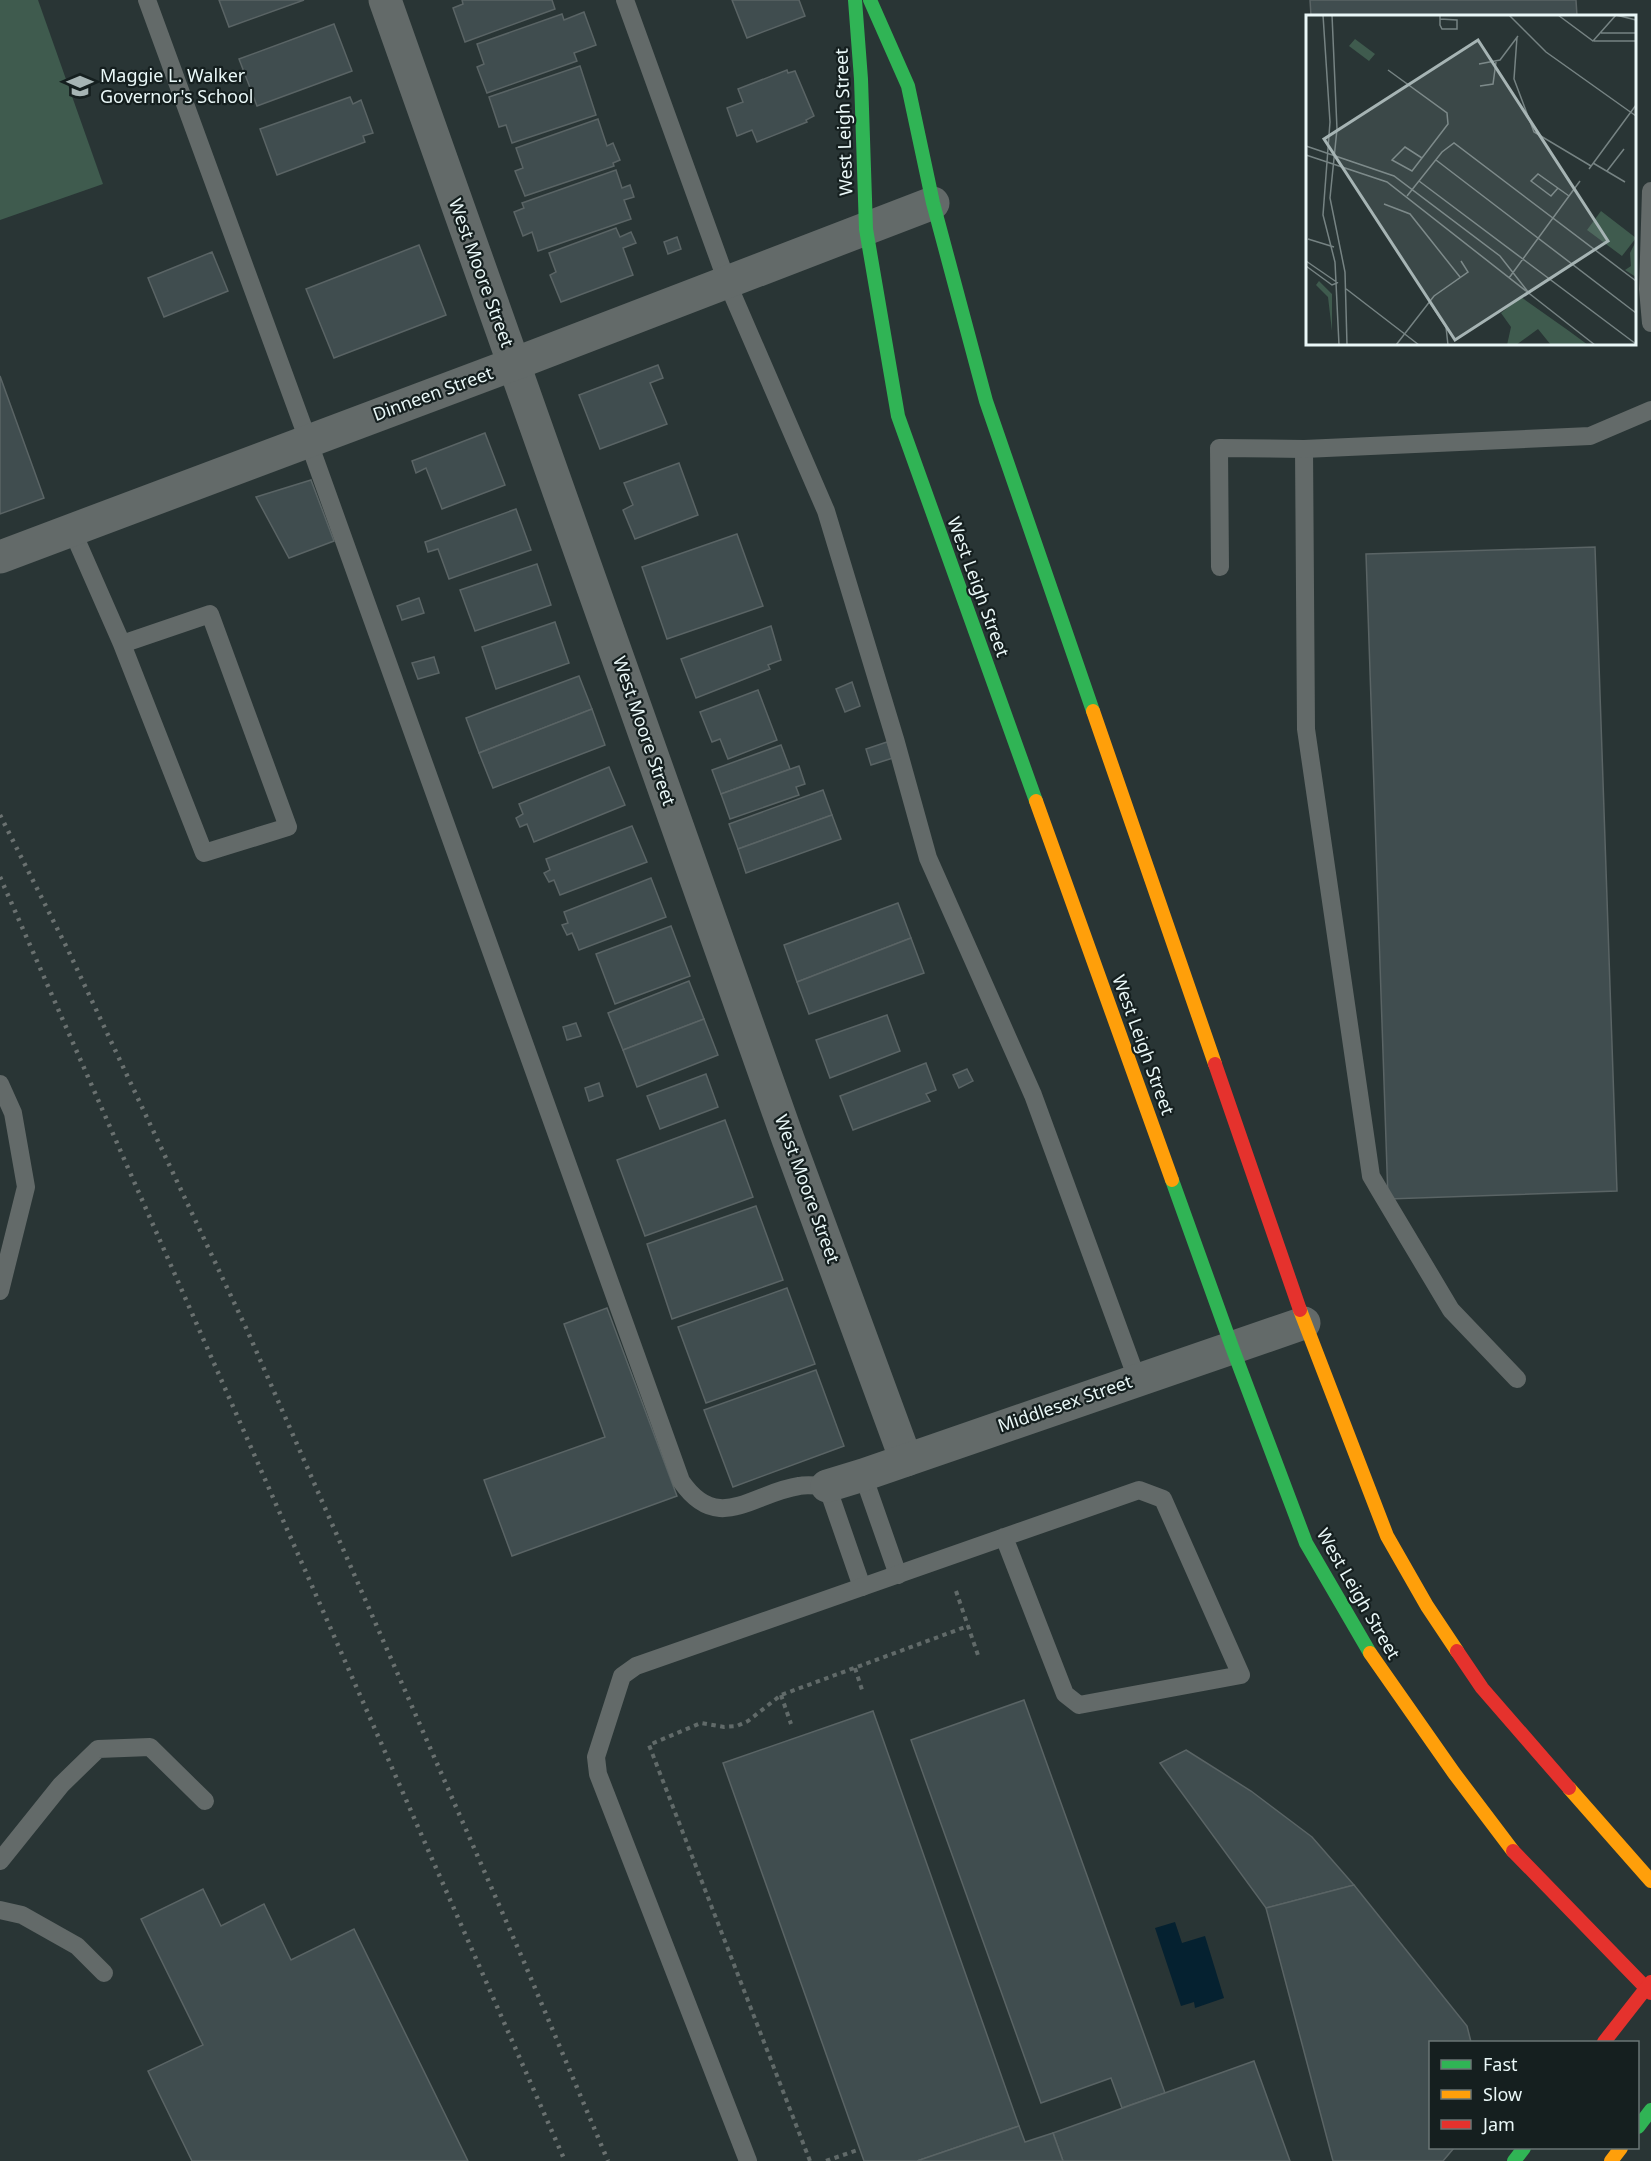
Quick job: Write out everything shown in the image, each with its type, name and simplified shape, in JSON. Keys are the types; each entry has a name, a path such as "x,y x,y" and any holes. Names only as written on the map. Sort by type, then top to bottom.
{"street":[{"name":"West Moore Street","path":"385,0 784,1128 906,1460"},
{"name":"West Leigh Street","path":"855,0 861,79 866,228 898,416 1232,1347 1306,1543 1376,1664 1511,1848 1649,1988"},
{"path":"870,0 908,86 933,203 987,401 1304,1323 1387,1536 1427,1606 1482,1688 1651,1881"},
{"name":"Dinneen Street","path":"0,557 514,364 933,203"},
{"name":"Middlesex Street","path":"827,1486 863,1476 1137,1379 1304,1323"},
{"path":"1606,2041 1649,1988"},
{"path":"1639,2126 1651,2110"},
{"path":"1514,2161 1523,2149"},
{"path":"1611,2161 1620,2149"}],"lane":[{"path":"147,0 308,440 681,1481 691,1494 717,1509 733,1507 799,1486 827,1486 861,1587"},
{"path":"626,0 727,282 826,511 895,739 928,858 1033,1095 1137,1379"},
{"path":"1651,191 1648,289 1651,323"},
{"path":"1220,567 1219,448 1304,449 1590,436 1651,410"},
{"path":"1304,449 1306,729 1371,1176 1451,1310 1517,1379"},
{"path":"72,530 122,644 204,853 288,827 210,614 122,644"},
{"path":"0,1084 13,1113 26,1186 0,1291"},
{"path":"863,1476 898,1575"},
{"path":"748,2161 598,1774 596,1757 622,1676 636,1666 1139,1490 1163,1499 1241,1675 1079,1705 1065,1694 1005,1537"},
{"path":"0,1861 61,1785 98,1749 150,1747 205,1802"},
{"path":"0,1910 22,1915 77,1946 104,1973"}],"path":[{"path":"956,1591 979,1658"},
{"path":"810,2161 650,1745 701,1723 724,1727 737,1726 755,1716 781,1695 968,1626"},
{"path":"855,1668 863,1693"},
{"path":"781,1695 791,1724"},
{"path":"826,2161 860,2149"}],"green space":[{"path":"0,0 38,0 103,184 0,220"}],"water":[{"path":"1175,1922 1182,1943 1205,1936 1224,1998 1195,2008 1194,2002 1181,2006 1155,1928"}],"building":[{"path":"219,0 304,0 229,27"},
{"path":"462,0 552,0 555,9 465,42 453,8 463,4"},
{"path":"732,0 799,0 805,16 747,38"},
{"path":"1310,0 1576,0 1577,15 1311,15"},
{"path":"584,12 596,45 574,53 577,61 487,93 477,67 484,64 477,44 562,14 564,20"},
{"path":"334,24 352,71 257,106 239,59"},
{"path":"580,66 596,115 512,143 506,125 499,127 489,97"},
{"path":"787,70 788,73 795,71 814,116 806,120 807,122 757,142 752,130 737,136 727,108 743,102 738,89"},
{"path":"350,97 353,104 361,100 373,133 363,136 365,142 277,175 260,129"},
{"path":"598,119 607,146 613,143 620,160 613,163 614,166 525,196 515,171 523,168 516,148"},
{"path":"616,170 622,188 630,185 634,197 624,200 631,219 538,251 532,232 523,236 514,212 524,208 522,203"},
{"path":"616,228 620,237 631,232 636,243 623,248 633,275 561,302 550,275 556,272 549,253"},
{"path":"677,237 681,249 668,254 664,242"},
{"path":"419,245 446,315 334,358 306,289"},
{"path":"212,252 228,291 164,317 148,278"},
{"path":"658,365 663,378 650,383 667,424 600,449 579,395"},
{"path":"0,376 44,498 0,514"},
{"path":"485,433 505,485 442,509 426,468 416,473 412,461"},
{"path":"679,463 698,515 635,539 623,510 633,505 624,483"},
{"path":"311,480 334,541 289,558 256,497"},
{"path":"516,509 531,550 449,579 438,549 428,552 425,542"},
{"path":"737,534 763,606 667,639 642,567"},
{"path":"1595,547 1617,1191 1388,1199 1366,554"},
{"path":"537,564 551,605 475,631 460,590"},
{"path":"419,598 424,613 402,620 397,606"},
{"path":"555,622 569,663 496,689 482,647"},
{"path":"771,626 781,660 768,665 770,669 696,698 681,659"},
{"path":"434,657 439,673 418,679 412,663"},
{"path":"579,676 592,709 479,753 466,718"},
{"path":"852,682 860,706 845,712 836,689"},
{"path":"758,690 777,740 728,759 720,739 712,742 700,712"},
{"path":"592,709 605,745 493,788 479,753"},
{"path":"887,742 893,758 871,765 866,749"},
{"path":"781,745 790,769 721,794 712,770"},
{"path":"799,766 805,784 796,787 799,795 730,819 721,794"},
{"path":"609,767 625,805 534,842 527,824 520,827 516,818 523,814 519,804"},
{"path":"823,790 832,815 738,849 729,824"},
{"path":"832,815 841,839 746,873 738,849"},
{"path":"632,826 647,862 560,895 554,880 549,882 544,873 550,870 546,859"},
{"path":"651,878 666,917 579,950 572,933 567,935 562,925 568,923 564,912"},
{"path":"898,903 911,938 797,982 784,945"},
{"path":"671,926 690,976 615,1004 596,954"},
{"path":"911,938 924,973 809,1014 797,982"},
{"path":"689,981 704,1019 623,1050 608,1013"},
{"path":"887,1015 900,1051 830,1078 816,1040"},
{"path":"704,1019 718,1055 637,1087 623,1050"},
{"path":"576,1023 581,1036 567,1040 563,1027"},
{"path":"926,1063 936,1090 926,1094 930,1101 853,1130 840,1096"},
{"path":"967,1069 973,1081 959,1088 953,1075"},
{"path":"706,1074 718,1107 660,1129 647,1096"},
{"path":"599,1083 603,1096 589,1101 585,1088"},
{"path":"725,1120 753,1197 645,1236 617,1160"},
{"path":"756,1206 783,1280 672,1319 647,1244"},
{"path":"787,1288 815,1364 706,1403 678,1327"},
{"path":"607,1308 677,1496 512,1556 484,1480 605,1437 564,1324"},
{"path":"816,1370 844,1446 733,1487 704,1410"},
{"path":"1024,1700 1165,2093 1122,2108 1111,2078 1041,2103 911,1740"},
{"path":"873,1711 1019,2126 917,2161 864,2161 723,1763"},
{"path":"1186,1750 1251,1791 1312,1837 1354,1885 1266,1908 1160,1763"},
{"path":"1354,1885 1467,2026 1471,2041 1429,2041 1429,2149 1453,2149 1443,2161 1333,2161 1266,1908"},
{"path":"203,1889 221,1926 264,1904 291,1960 354,1929 468,2161 192,2161 148,2071 203,2045 141,1919"},
{"path":"1254,2061 1290,2161 1063,2161 1053,2133"},
{"path":"1019,2126 1025,2142 1053,2133 1063,2161 917,2161"}],"railway":[{"path":"0,815 68,950 247,1330 524,1962 608,2161"},
{"path":"0,877 565,2161"}],"traffic: fast":[{"path":"855,0 861,79 866,229 898,416 1036,801"},
{"path":"870,0 908,86 933,203 986,401 1093,711"},
{"path":"1172,1180 1306,1543 1370,1653"},
{"path":"1639,2126 1651,2110"},
{"path":"1514,2161 1523,2149"}],"traffic: slow":[{"path":"1093,711 1215,1064"},
{"path":"1036,801 1172,1180"},
{"path":"1300,1310 1387,1536 1427,1606 1457,1651"},
{"path":"1370,1653 1454,1773 1513,1851"},
{"path":"1569,1788 1651,1881"},
{"path":"1611,2161 1620,2149"}],"traffic: jam":[{"path":"1215,1064 1300,1310"},
{"path":"1457,1651 1482,1688 1569,1788"},
{"path":"1513,1851 1651,1993"},
{"path":"1605,2041 1651,1982"}],"place":[{"name":"Maggie L. Walker Governor's School","path":"80,86"}]}
